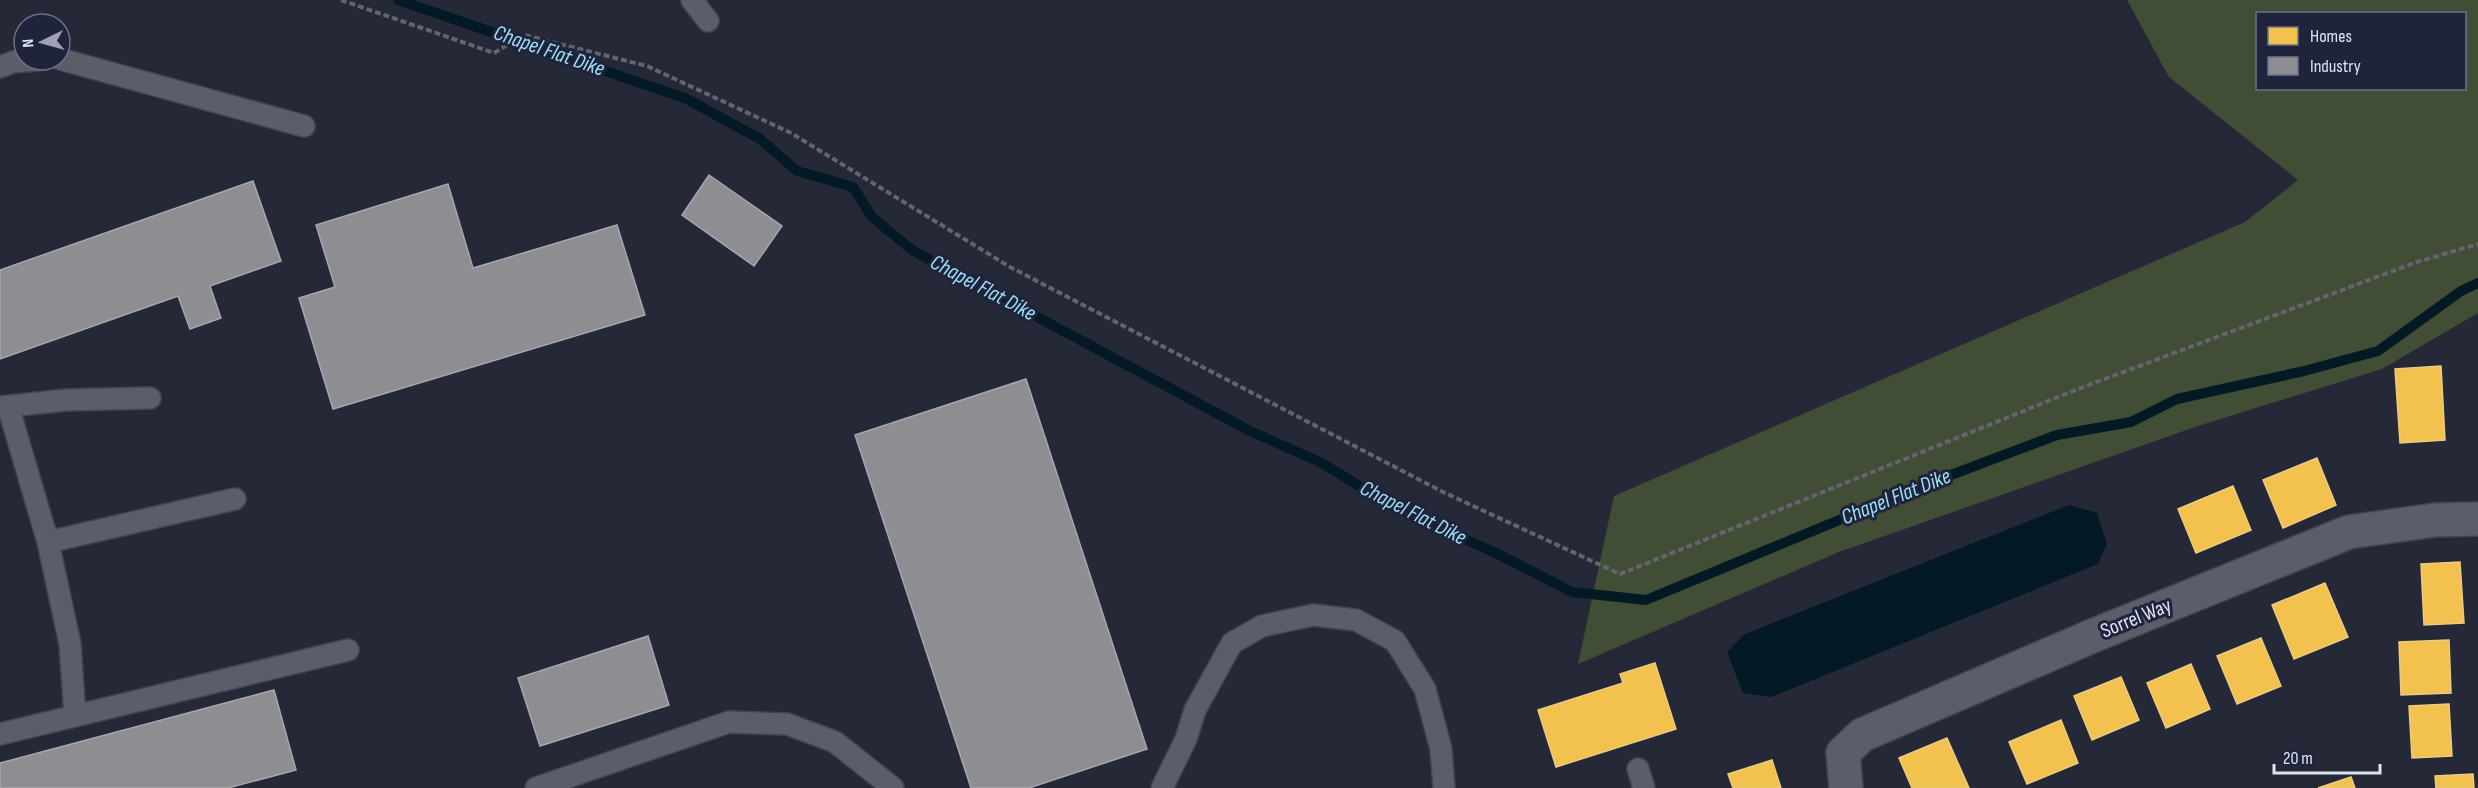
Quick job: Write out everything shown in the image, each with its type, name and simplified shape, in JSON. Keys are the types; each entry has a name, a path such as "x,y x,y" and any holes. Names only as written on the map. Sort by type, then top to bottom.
{"street":[{"name":"Sorrel Way","path":"1846,788 1843,753 1862,735 2087,639 2349,532 2435,520 2478,519"}],"lane":[{"path":"692,0 708,21"},
{"path":"72,62 304,126"},
{"path":"75,716 70,644 48,543 4,407 66,400 150,398"},
{"path":"48,543 235,499"},
{"path":"1162,788 1186,739 1195,710 1232,643 1262,627 1313,615 1356,620 1395,641 1425,689 1441,749 1444,788"},
{"path":"0,734 348,650"},
{"path":"536,788 729,722 787,724 835,742 893,788"}],"path":[{"path":"341,0 494,53 524,35 647,66 791,133 1010,267 1443,492 1620,574 2078,389 2418,262 2478,244"}],"green space":[{"path":"2127,0 2478,0 2478,313 2382,369 2198,426 1839,552 1578,664 1614,496 2245,222 2298,180 2169,77"}],"water":[{"path":"2069,505 2097,513 2107,544 2098,564 1771,697 1743,693 1727,652 1745,634"}],"building: Homes":[{"path":"2441,366 2445,440 2400,443 2395,369"},
{"path":"2317,458 2336,505 2283,528 2263,480"},
{"path":"2233,486 2251,530 2196,553 2178,509"},
{"path":"2460,562 2464,623 2424,625 2421,564"},
{"path":"2325,583 2348,637 2294,659 2272,605"},
{"path":"2261,638 2281,686 2237,704 2217,656"},
{"path":"2449,640 2451,693 2401,695 2399,642"},
{"path":"1655,663 1676,729 1556,767 1538,710 1623,683 1620,674"},
{"path":"2191,664 2210,709 2166,728 2147,683"},
{"path":"2121,677 2139,720 2092,740 2074,696"},
{"path":"2449,704 2452,756 2412,758 2409,706"},
{"path":"2061,720 2078,763 2027,784 2009,742"},
{"path":"1947,738 1969,788 1912,788 1899,758"},
{"path":"1772,760 1781,788 1733,788 1728,774"},
{"path":"2473,774 2474,788 2436,788 2435,776"},
{"path":"2351,777 2355,788 2318,788"}],"building: Industry":[{"path":"709,175 782,226 754,266 682,215"},
{"path":"253,181 281,261 210,286 221,318 190,329 178,296 0,359 0,270"},
{"path":"448,184 473,268 617,225 645,315 333,409 299,298 335,287 316,225"},
{"path":"1026,379 1147,749 1029,788 971,788 855,435"},
{"path":"648,636 669,705 540,746 518,678"},
{"path":"274,690 296,770 228,788 0,788 0,763"}],"waterway":[{"name":"Chapel Flat Dike","path":"398,0 687,99 760,139 797,171 853,187 872,217 912,250 1250,431 1320,462 1394,507 1500,555 1572,592 1646,600 1919,487 2057,435 2131,422 2177,399 2304,371 2378,351 2461,291 2478,283"}]}
